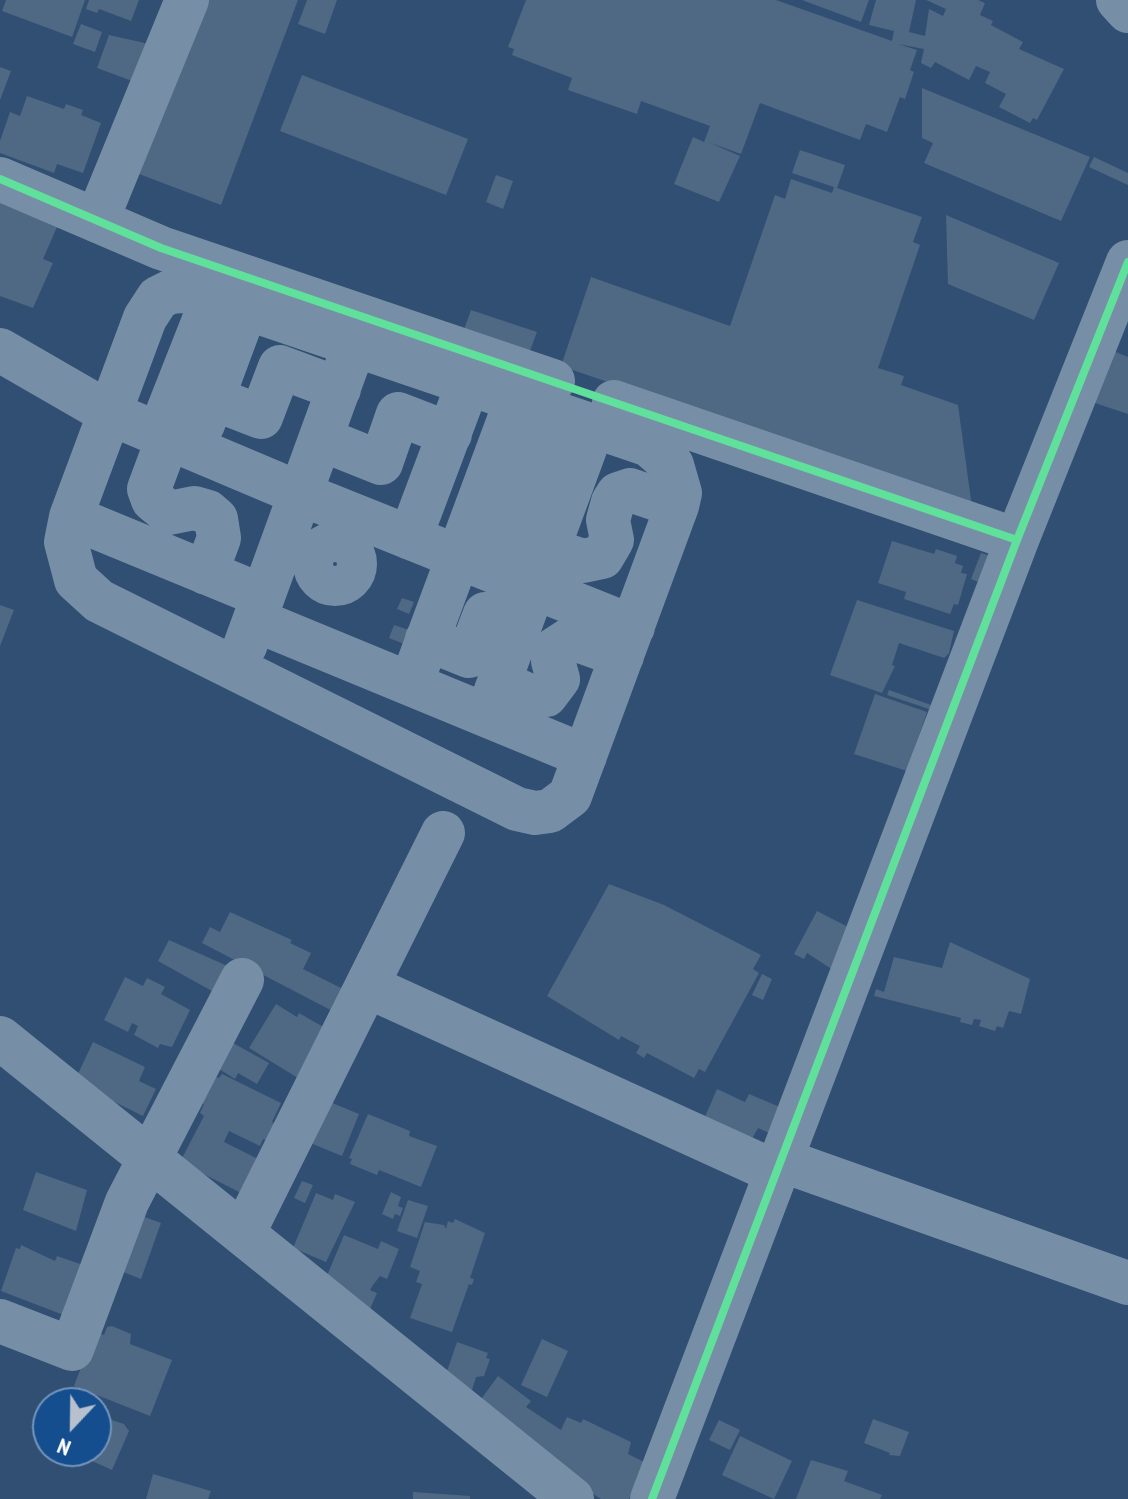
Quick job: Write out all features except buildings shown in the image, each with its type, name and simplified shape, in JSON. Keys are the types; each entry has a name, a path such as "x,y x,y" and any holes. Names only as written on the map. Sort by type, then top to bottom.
{"street":[{"path":"97,220 187,0"},
{"path":"1118,0 1128,11"},
{"path":"0,179 161,248 1017,540"},
{"path":"652,1499 1017,540 1128,262"},
{"path":"193,290 229,302 662,453 678,479 677,506 570,796 550,811 535,813 517,809 99,601 76,580 66,542 71,517 145,318 158,298 170,292 193,290"},
{"path":"174,441 176,356 229,302"},
{"path":"206,573 219,538 216,519 208,512 194,508 169,513 153,500 149,489 174,441 212,398 229,302"},
{"path":"304,588 301,494 354,346"},
{"path":"0,350 109,413 301,494"},
{"path":"212,398 261,417 280,367 339,389"},
{"path":"468,385 468,459 509,566 519,627 493,699"},
{"path":"321,439 381,463 398,414 468,459"},
{"path":"236,671 304,588 410,538 468,459 554,414"},
{"path":"411,684 427,639 509,566 554,414"},
{"path":"509,566 554,414"},
{"path":"509,566 602,557 612,540 609,511 618,494 630,490 677,506"},
{"path":"301,494 304,588"},
{"path":"71,517 206,573 304,588 411,684 493,699 546,695 558,679 553,661 555,649 572,638 628,641"},
{"path":"410,538 509,566 628,641"},
{"path":"427,639 469,656 485,614 519,627"},
{"path":"493,699 585,756"},
{"path":"243,1234 443,833"},
{"path":"0,1321 72,1349 127,1202 242,980"},
{"path":"367,986 760,1165 779,1164 805,1171 1128,1283"},
{"path":"0,1038 572,1499"}],"cycle path":[{"path":"0,179 161,248 1017,540"},
{"path":"652,1499 1017,540 1128,262"}]}
